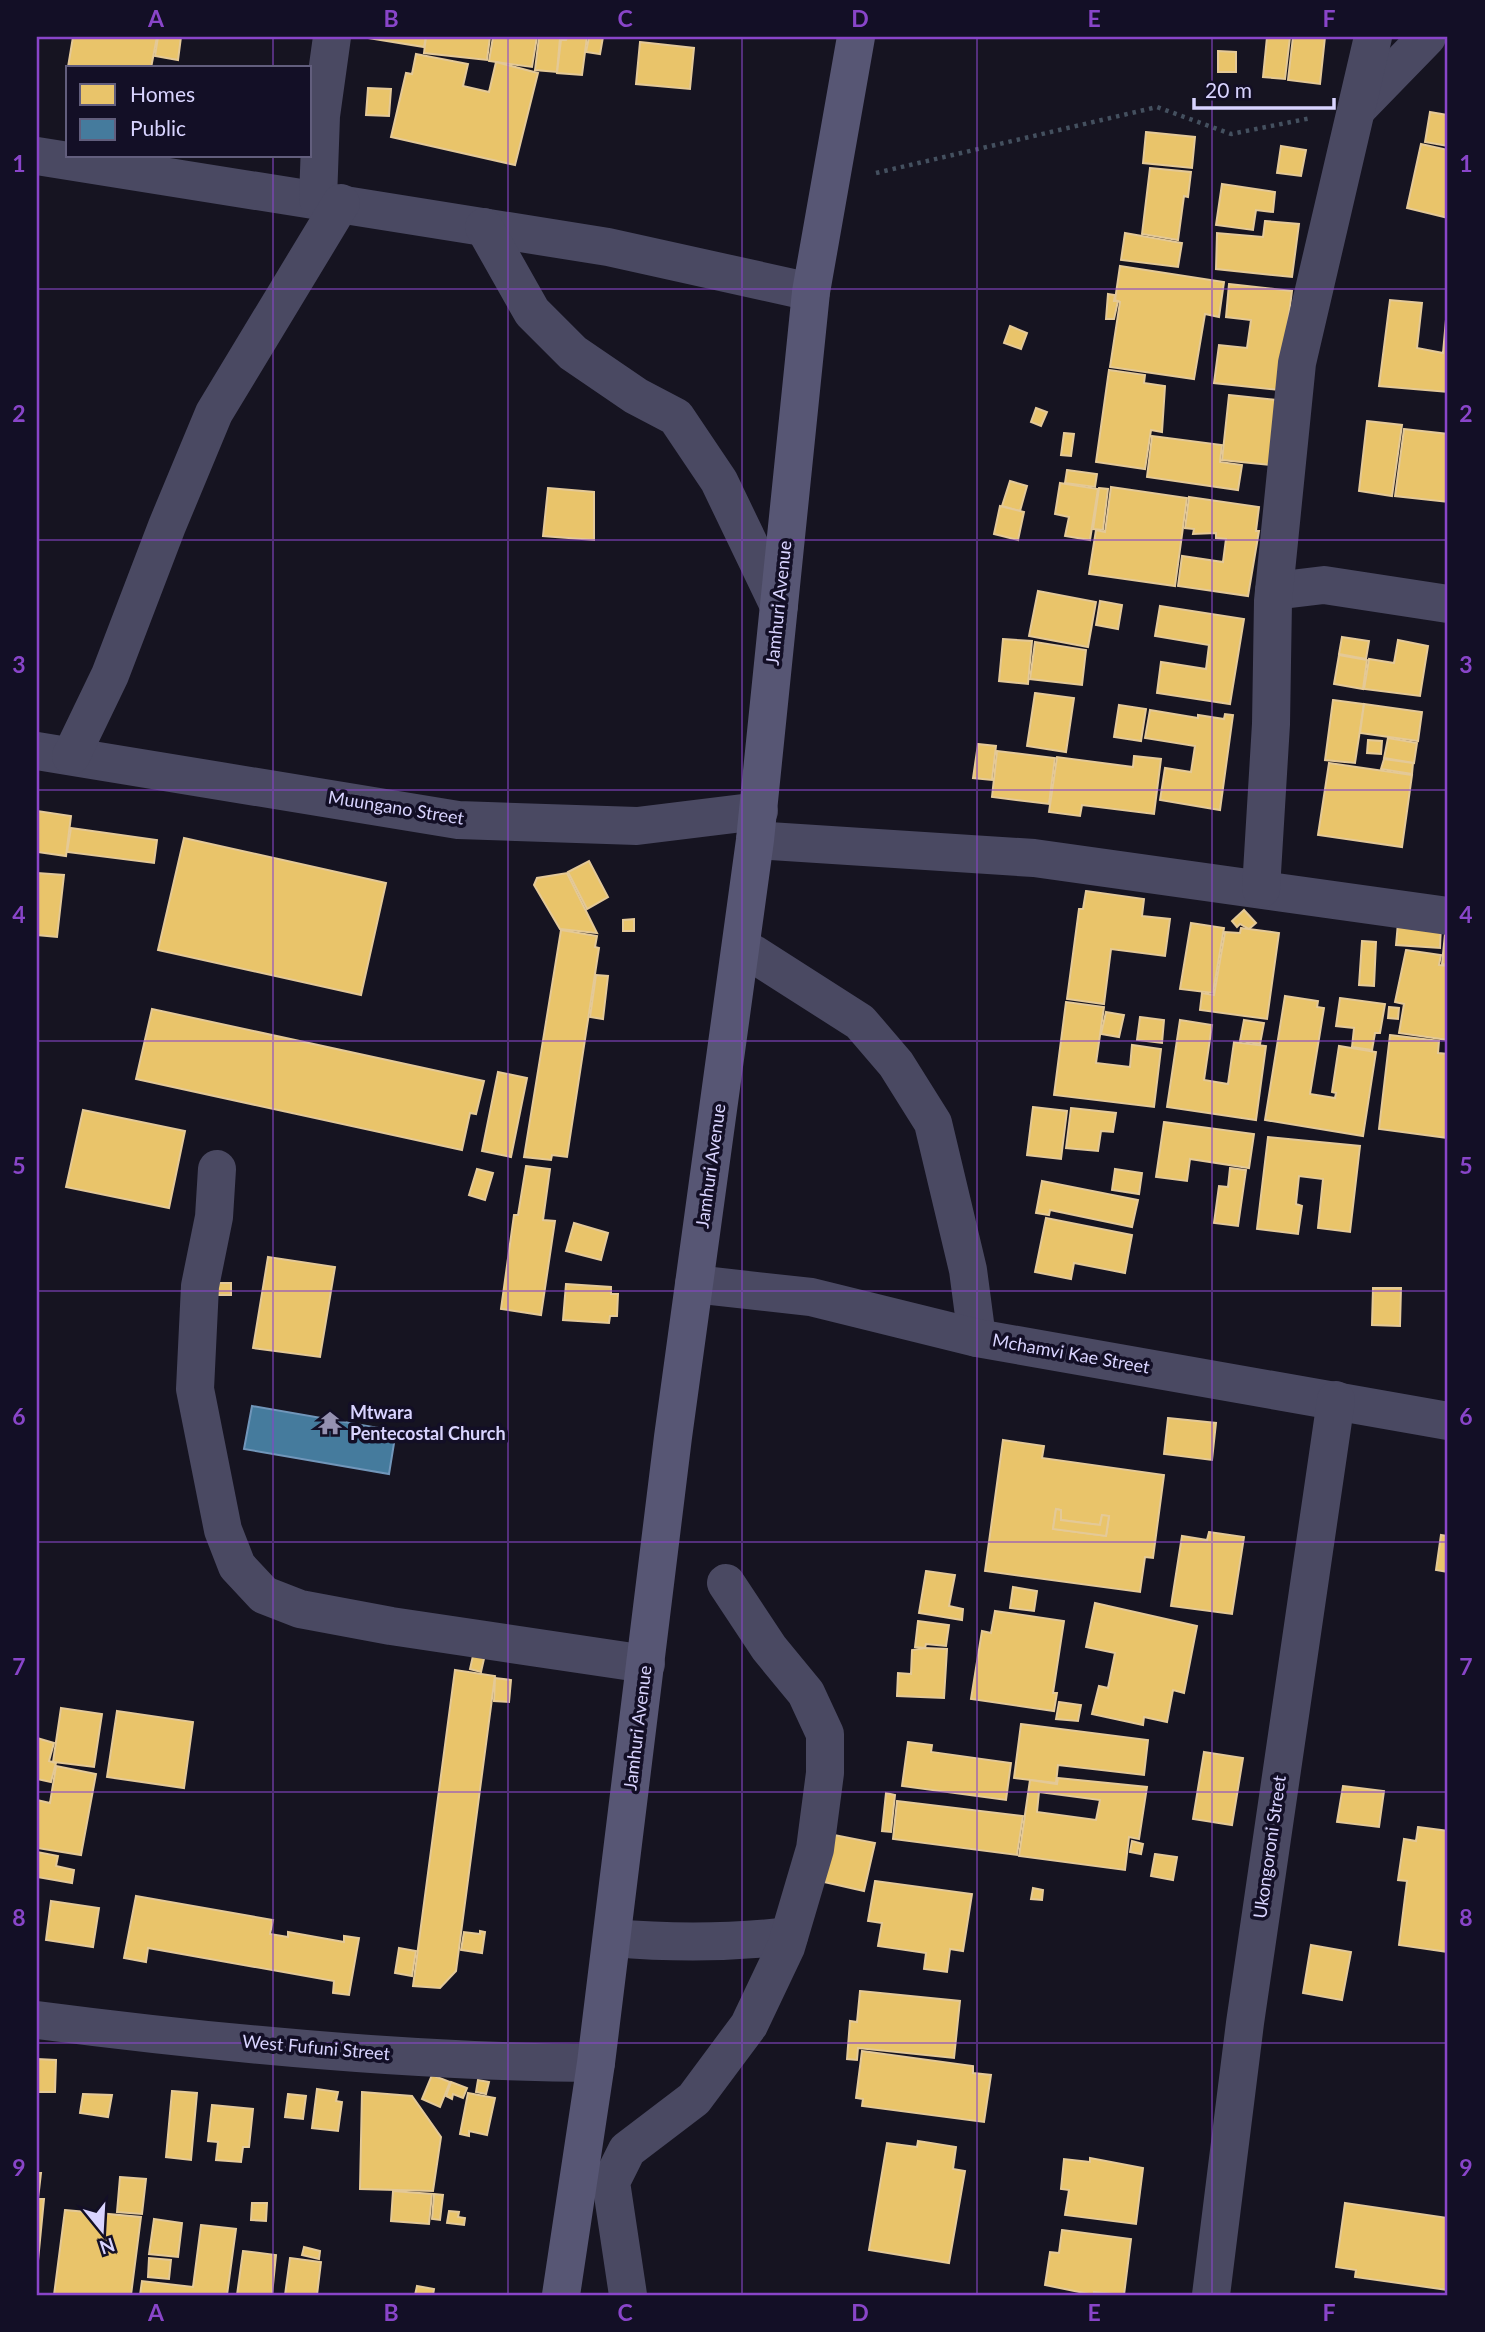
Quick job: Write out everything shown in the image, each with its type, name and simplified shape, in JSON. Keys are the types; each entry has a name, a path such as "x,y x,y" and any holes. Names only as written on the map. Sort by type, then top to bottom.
{"street":[{"path":"54,754 110,675 214,413 329,201 321,116 332,37"},
{"name":"Jamhuri Avenue","path":"561,2295 596,2063 694,1284 757,825 811,292 856,37"},
{"path":"1261,889 1271,724 1274,591 1297,363 1373,37"},
{"path":"1357,108 1427,37"},
{"path":"37,156 608,247 811,292"},
{"path":"484,227 532,313 573,354 636,396 676,418 719,481 779,606"},
{"path":"1274,591 1324,585 1379,591 1448,604"},
{"name":"Muungano Street","path":"54,754 458,820 637,826 757,825 1034,858 1448,916"},
{"path":"741,946 860,1022 896,1064 933,1123 968,1270 978,1338"},
{"path":"217,1169 214,1217 200,1286 195,1389 223,1530 237,1566 264,1595 300,1609 404,1628 646,1664"},
{"name":"Mchamvi Kae Street","path":"694,1284 811,1297 978,1338 1448,1422"},
{"name":"Ukongoroni Street","path":"1211,2295 1245,2023 1336,1400"},
{"path":"628,2295 611,2182 627,2150 694,2099 749,2025 789,1936 814,1849 825,1773 825,1734 806,1693 769,1648 726,1583"},
{"path":"612,1938 661,1942 749,1941 789,1936"},
{"name":"West Fufuni Street","path":"37,2020 144,2034 496,2062 596,2063"}],"path":[{"path":"830,184 1157,107 1231,134 1357,108"}],"building: Homes":[{"path":"73,37 157,37 151,66 68,66"},
{"path":"158,37 181,37 178,60 155,56"},
{"path":"362,37 426,37 424,47"},
{"path":"426,37 490,37 487,60 424,53"},
{"path":"493,37 537,37 532,67 489,61"},
{"path":"539,37 566,37 560,38 557,72 535,70"},
{"path":"567,37 587,37 582,75 557,73 561,40 566,40"},
{"path":"589,37 603,37 600,54 586,52"},
{"path":"1267,37 1290,37 1285,79 1263,77"},
{"path":"1293,37 1325,37 1320,84 1288,80"},
{"path":"640,42 694,48 690,89 636,84"},
{"path":"1218,51 1236,52 1236,72 1218,72"},
{"path":"416,54 468,64 463,86 489,92 496,62 538,73 515,165 391,137 406,73 412,74"},
{"path":"368,88 391,89 389,116 366,115"},
{"path":"1430,112 1448,115 1448,146 1425,142"},
{"path":"1146,132 1195,137 1192,168 1143,163"},
{"path":"1421,144 1448,150 1448,218 1407,208"},
{"path":"1281,146 1306,150 1301,176 1277,173"},
{"path":"1150,168 1191,172 1188,197 1184,196 1178,240 1142,234"},
{"path":"1222,184 1275,192 1273,212 1256,210 1253,230 1216,225"},
{"path":"1265,221 1299,224 1292,277 1216,269 1217,233 1263,237"},
{"path":"1125,233 1182,243 1178,267 1121,260"},
{"path":"1120,266 1224,282 1219,317 1205,314 1194,379 1110,367 1120,302 1115,300"},
{"path":"1229,284 1292,291 1279,390 1214,383 1219,345 1247,348 1251,320 1226,317"},
{"path":"1108,294 1115,295 1114,301 1118,301 1114,319 1106,319"},
{"path":"1448,297 1448,392 1379,386 1390,300 1422,303 1417,348 1443,353"},
{"path":"1010,326 1027,333 1021,349 1004,343"},
{"path":"1109,370 1145,375 1144,383 1165,386 1162,432 1151,430 1145,469 1096,462"},
{"path":"1229,395 1276,400 1270,465 1222,460"},
{"path":"1036,408 1047,412 1041,426 1031,422"},
{"path":"1367,421 1402,425 1392,496 1359,491"},
{"path":"1404,429 1448,434 1448,502 1395,496"},
{"path":"1064,433 1074,434 1071,456 1061,455"},
{"path":"1152,436 1222,445 1220,462 1242,465 1238,490 1147,477"},
{"path":"1067,470 1097,474 1095,487 1065,483"},
{"path":"1010,481 1027,486 1020,511 1002,506"},
{"path":"1060,483 1098,489 1090,540 1065,536 1069,517 1055,514"},
{"path":"1111,487 1187,498 1175,586 1089,574 1096,530 1105,532"},
{"path":"548,488 594,492 594,540 543,536"},
{"path":"1099,488 1108,489 1103,530 1093,529"},
{"path":"1189,497 1259,507 1256,531 1259,531 1248,596 1178,586 1182,556 1223,562 1226,539 1216,538 1216,533 1193,534 1194,529 1185,528"},
{"path":"1000,506 1024,512 1018,540 994,534"},
{"path":"1038,591 1096,602 1088,647 1029,636"},
{"path":"1100,601 1122,605 1118,629 1096,625"},
{"path":"1160,606 1244,619 1230,704 1157,693 1161,662 1206,669 1209,645 1155,636"},
{"path":"1342,637 1369,641 1366,659 1339,654"},
{"path":"1003,639 1032,641 1028,684 999,681"},
{"path":"1398,640 1428,646 1420,696 1364,689 1369,659 1394,663"},
{"path":"1035,642 1086,650 1082,685 1030,679"},
{"path":"1339,655 1367,660 1363,689 1334,684"},
{"path":"1035,693 1074,698 1066,752 1027,746"},
{"path":"1333,700 1364,704 1355,763 1325,760"},
{"path":"1364,704 1422,712 1418,741 1360,733"},
{"path":"1119,705 1146,709 1141,741 1114,737"},
{"path":"1150,710 1198,718 1198,715 1224,719 1225,714 1233,715 1220,810 1160,800 1165,768 1191,772 1195,746 1145,738"},
{"path":"1388,738 1417,743 1414,763 1384,758"},
{"path":"1368,740 1382,741 1381,754 1367,753"},
{"path":"978,744 996,746 992,780 973,778"},
{"path":"997,751 1055,758 1049,804 992,797"},
{"path":"1134,756 1161,759 1154,814 1082,805 1080,816 1049,812 1057,757 1133,767"},
{"path":"1384,759 1413,763 1412,774 1381,769"},
{"path":"1329,763 1412,775 1402,847 1318,835"},
{"path":"37,811 71,816 66,856 37,852"},
{"path":"71,828 157,840 154,863 67,852"},
{"path":"184,838 386,883 361,995 158,950"},
{"path":"589,861 608,897 587,909 568,872"},
{"path":"37,873 64,875 57,937 37,935"},
{"path":"567,873 597,933 560,929 534,885 537,878"},
{"path":"1086,891 1144,899 1142,916 1170,919 1165,956 1111,949 1104,1004 1067,999 1079,909 1083,909"},
{"path":"1244,910 1256,923 1249,929 1240,924 1237,927 1232,921"},
{"path":"634,919 634,931 623,931 623,920"},
{"path":"1191,923 1224,928 1213,993 1180,989"},
{"path":"1398,923 1441,925 1440,948 1396,945"},
{"path":"1448,924 1448,965 1442,964"},
{"path":"1241,928 1279,933 1267,1019 1200,1010 1202,993 1214,995 1225,932 1240,933"},
{"path":"561,930 597,936 595,947 599,948 567,1157 552,1155 551,1160 524,1157"},
{"path":"1362,941 1376,942 1374,986 1359,985"},
{"path":"1406,950 1441,955 1439,965 1448,966 1448,1040 1399,1033 1404,1004 1395,1002"},
{"path":"596,975 608,976 603,1019 590,1017"},
{"path":"1285,996 1318,1001 1317,1007 1324,1008 1310,1094 1335,1098 1336,1093 1332,1092 1339,1046 1376,1052 1363,1136 1265,1120"},
{"path":"1340,998 1385,1004 1380,1033 1375,1033 1372,1050 1352,1047 1354,1028 1336,1026"},
{"path":"1066,1002 1104,1007 1096,1063 1130,1067 1132,1045 1161,1049 1154,1107 1054,1095"},
{"path":"1389,1007 1399,1008 1398,1019 1388,1018"},
{"path":"152,1009 484,1081 476,1114 470,1113 462,1150 136,1079"},
{"path":"1106,1012 1124,1015 1119,1037 1101,1034"},
{"path":"1140,1017 1164,1020 1162,1043 1137,1040"},
{"path":"1180,1020 1212,1025 1204,1080 1228,1084 1234,1042 1266,1046 1256,1120 1167,1107"},
{"path":"1244,1020 1264,1023 1260,1044 1240,1041"},
{"path":"1390,1035 1439,1041 1438,1053 1448,1054 1448,1138 1379,1129"},
{"path":"498,1072 527,1078 511,1157 482,1151"},
{"path":"1033,1107 1067,1111 1061,1159 1027,1155"},
{"path":"1071,1108 1116,1113 1113,1132 1101,1131 1098,1151 1066,1148"},
{"path":"83,1110 185,1131 169,1208 66,1187"},
{"path":"1164,1122 1254,1134 1249,1168 1190,1159 1187,1181 1156,1177"},
{"path":"1268,1137 1360,1146 1350,1232 1318,1228 1323,1179 1299,1176 1296,1204 1302,1206 1298,1234 1257,1229"},
{"path":"526,1166 550,1169 543,1220 555,1221 541,1315 501,1309 514,1215 518,1215"},
{"path":"1230,1168 1246,1170 1238,1226 1214,1223 1219,1186 1228,1187"},
{"path":"477,1169 493,1173 485,1200 469,1195"},
{"path":"1115,1169 1142,1173 1139,1194 1112,1190"},
{"path":"1042,1181 1138,1200 1132,1227 1050,1210 1049,1215 1036,1213"},
{"path":"1046,1218 1132,1235 1125,1273 1074,1263 1071,1279 1035,1272"},
{"path":"574,1223 608,1233 601,1260 566,1251"},
{"path":"268,1257 335,1267 320,1357 253,1348"},
{"path":"213,1283 231,1283 231,1295 213,1295"},
{"path":"566,1284 611,1287 611,1294 618,1294 617,1316 610,1316 609,1323 563,1320"},
{"path":"1373,1288 1401,1288 1400,1326 1372,1325"},
{"path":"1168,1418 1216,1423 1212,1460 1164,1454"},
{"path":"1003,1440 1044,1446 1042,1458 1164,1475 1153,1558 1145,1557 1140,1592 985,1571","holes":["1056,1509 1061,1510 1061,1520 1100,1525 1102,1515 1109,1516 1106,1536 1053,1529"]},
{"path":"1056,1509 1061,1510 1061,1520 1100,1525 1102,1515 1109,1516 1106,1536 1053,1529"},
{"path":"1209,1532 1244,1537 1232,1614 1171,1606 1182,1536 1207,1540"},
{"path":"1441,1535 1448,1536 1448,1572 1436,1570"},
{"path":"926,1571 955,1575 949,1606 963,1609 962,1620 919,1613"},
{"path":"1013,1587 1037,1591 1034,1611 1010,1608"},
{"path":"1095,1603 1197,1626 1184,1693 1173,1690 1167,1722 1144,1717 1143,1725 1092,1714 1099,1686 1108,1688 1115,1653 1086,1647"},
{"path":"995,1611 1064,1621 1053,1693 1057,1693 1054,1711 971,1699 982,1631 991,1633"},
{"path":"918,1621 949,1625 946,1646 926,1644 925,1648 915,1647"},
{"path":"475,1647 486,1650 481,1672 470,1669"},
{"path":"947,1649 944,1698 897,1696 898,1673 911,1674 912,1650"},
{"path":"455,1670 495,1676 456,1971 440,1988 413,1986"},
{"path":"495,1678 511,1680 509,1702 494,1701"},
{"path":"1059,1702 1081,1705 1078,1721 1056,1719"},
{"path":"61,1708 102,1714 94,1767 53,1762"},
{"path":"117,1711 193,1722 184,1788 107,1777"},
{"path":"1021,1724 1148,1740 1144,1775 1058,1765 1056,1783 1014,1778"},
{"path":"37,1738 54,1743 49,1761 56,1763 51,1782 37,1779"},
{"path":"908,1742 932,1745 931,1752 1011,1763 1006,1800 902,1786"},
{"path":"1204,1752 1243,1758 1232,1825 1193,1819"},
{"path":"56,1766 96,1774 81,1855 37,1848 37,1800 50,1803"},
{"path":"1058,1778 1147,1787 1139,1839 1129,1837 1125,1870 1019,1856 1030,1780 1057,1784","holes":["1039,1792 1100,1800 1096,1820 1037,1812"]},
{"path":"1343,1786 1384,1791 1379,1827 1337,1822"},
{"path":"886,1793 895,1795 891,1832 882,1831"},
{"path":"897,1801 1023,1816 1017,1855 893,1839"},
{"path":"1418,1827 1448,1831 1448,1952 1399,1945 1407,1881 1398,1880 1404,1839 1416,1841"},
{"path":"834,1835 875,1843 864,1891 824,1882"},
{"path":"1132,1841 1143,1844 1141,1854 1130,1852"},
{"path":"37,1852 58,1856 56,1866 74,1870 72,1883 37,1877"},
{"path":"1155,1854 1177,1857 1173,1880 1151,1876"},
{"path":"875,1881 972,1894 963,1951 950,1949 947,1972 924,1969 926,1953 878,1946 882,1923 868,1921"},
{"path":"1033,1888 1043,1890 1042,1900 1031,1899"},
{"path":"136,1896 273,1920 270,1934 288,1937 288,1932 344,1942 344,1936 359,1938 349,1995 333,1993 334,1981 148,1948 146,1962 124,1958"},
{"path":"51,1901 99,1908 93,1947 46,1940"},
{"path":"480,1931 485,1932 482,1953 461,1950 464,1932 480,1934"},
{"path":"1311,1945 1351,1952 1342,2000 1303,1993"},
{"path":"399,1948 416,1951 412,1976 395,1973"},
{"path":"860,1991 960,2001 954,2058 858,2048 857,2060 847,2059 850,2021 857,2022"},
{"path":"862,2051 973,2066 973,2073 991,2075 984,2122 862,2106 863,2099 856,2098"},
{"path":"37,2059 56,2060 55,2092 37,2092"},
{"path":"432,2075 450,2082 440,2107 422,2099"},
{"path":"478,2080 489,2082 486,2094 476,2092"},
{"path":"451,2082 467,2088 463,2098 453,2094 452,2099 446,2096"},
{"path":"317,2089 338,2092 336,2101 342,2102 338,2131 312,2128"},
{"path":"172,2091 197,2093 191,2160 166,2157"},
{"path":"362,2092 412,2096 441,2137 433,2191 360,2189"},
{"path":"468,2093 495,2098 487,2135 469,2131 469,2136 460,2134"},
{"path":"83,2094 112,2095 108,2117 80,2113"},
{"path":"288,2094 306,2096 303,2119 285,2117"},
{"path":"212,2105 253,2109 249,2147 243,2147 241,2162 216,2160 218,2142 208,2141"},
{"path":"918,2141 956,2147 953,2169 965,2171 949,2263 869,2250 887,2143 917,2147"},
{"path":"1090,2158 1143,2168 1136,2224 1065,2215 1069,2190 1061,2189 1064,2159 1090,2162"},
{"path":"37,2173 41,2173 38,2199 44,2199 37,2271"},
{"path":"120,2177 146,2179 142,2214 117,2212"},
{"path":"393,2191 432,2194 429,2224 391,2221"},
{"path":"434,2194 443,2195 440,2220 432,2219"},
{"path":"252,2203 267,2203 266,2221 251,2220"},
{"path":"1345,2203 1448,2218 1448,2290 1355,2277 1356,2270 1336,2267"},
{"path":"65,2210 141,2217 131,2295 54,2295"},
{"path":"449,2211 459,2212 458,2217 465,2218 464,2225 447,2223"},
{"path":"154,2219 182,2223 178,2257 149,2254"},
{"path":"201,2225 236,2229 227,2295 140,2295 142,2281 193,2287"},
{"path":"1062,2230 1131,2239 1124,2295 1094,2292 1094,2295 1045,2285 1050,2252 1059,2253"},
{"path":"304,2247 320,2251 319,2259 302,2255"},
{"path":"243,2251 276,2255 272,2295 237,2295"},
{"path":"149,2258 171,2260 169,2279 148,2277"},
{"path":"290,2258 321,2262 317,2295 285,2295"},
{"path":"417,2286 434,2289 433,2295 415,2295"}],"building: Public":[{"path":"252,1406 396,1431 389,1474 244,1449"}],"place":[{"name":"Mtwara Pentecostal Church","path":"330,1423"}]}
